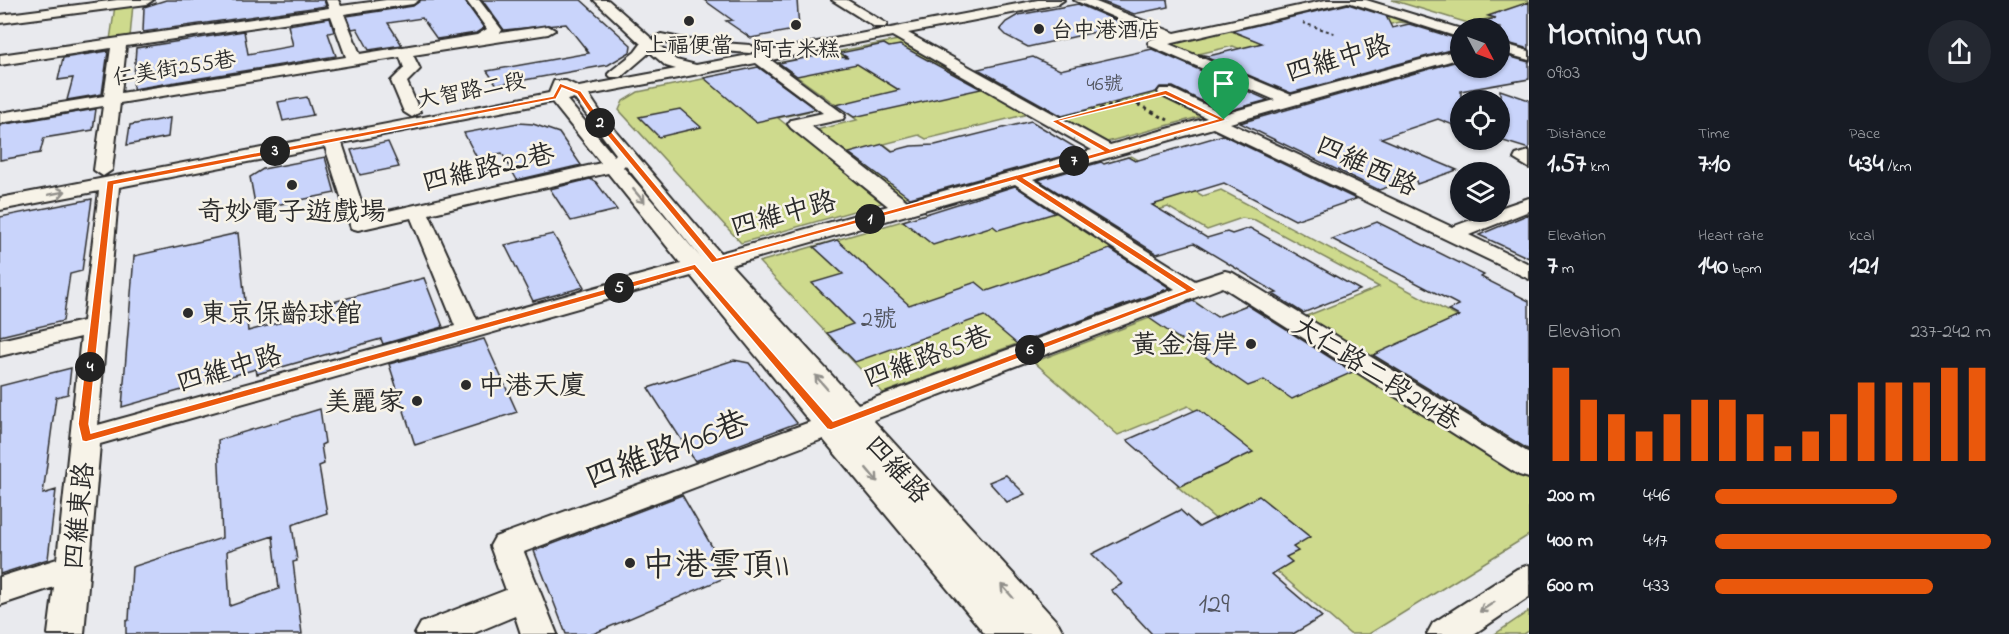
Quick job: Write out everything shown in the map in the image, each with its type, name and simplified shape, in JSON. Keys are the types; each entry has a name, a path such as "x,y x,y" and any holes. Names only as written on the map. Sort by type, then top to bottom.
{"street":[{"path":"0,19 147,0"},
{"path":"0,60 119,43 334,6 413,0"},
{"path":"472,0 495,30 490,35 476,40"},
{"path":"600,0 692,65"},
{"path":"617,0 655,40 671,63 692,65"},
{"path":"838,0 1109,152"},
{"name":"大智路二段","path":"887,28 1008,0"},
{"name":"大智路二段","path":"0,190 106,177 332,140 488,110 565,91 692,65 887,28 1058,0"},
{"path":"1080,0 1174,38"},
{"path":"1291,101 1155,43 1343,0"},
{"path":"1353,0 1450,31"},
{"path":"1378,0 1450,22"},
{"path":"334,6 355,60"},
{"name":"仁美街255巷","path":"0,118 548,30"},
{"path":"655,40 755,53 837,115 797,124 904,209"},
{"path":"488,110 587,121 640,55 655,40"},
{"name":"四維東路","path":"66,634 86,438 84,424 95,326 112,100 119,43"},
{"path":"1510,43 1529,47"},
{"path":"1510,46 1529,56"},
{"path":"405,52 412,69 399,81 412,112"},
{"name":"四維中路","path":"86,438 1450,56"},
{"name":"大智路二段","path":"621,79 671,63"},
{"name":"大智路二段","path":"0,204 106,177 412,112 565,91"},
{"name":"四維路","path":"565,91 705,264 841,421 1046,634"},
{"name":"四維西路","path":"1166,92 1219,121 1529,272"},
{"name":"四維路22巷","path":"332,140 358,224 620,160"},
{"path":"1529,157 1523,159 1529,162"},
{"path":"1017,177 1193,290"},
{"path":"1451,235 1529,204"},
{"path":"418,211 469,330"},
{"name":"四維路85巷","path":"841,421 1225,278"},
{"name":"大仁路二段291巷","path":"1225,278 1529,467"},
{"path":"0,348 95,326"},
{"name":"四維路","path":"841,421 1006,634"},
{"name":"四維路106巷","path":"525,597 506,546 841,421"},
{"path":"0,591 73,567"},
{"path":"1445,634 1529,579"},
{"path":"433,634 525,597 539,634"}],"path":[{"path":"1280,14 1337,34"},
{"path":"1054,121 1166,92"},
{"path":"1130,101 1188,130"}],"green space":[{"path":"1392,0 1529,0 1529,10 1491,18 1451,18"},
{"path":"133,4 130,37 110,40 115,6"},
{"path":"1289,16 1334,32 1388,19 1387,16 1408,23 1399,22 1223,67 1215,64 1253,54 1233,46 1194,55 1168,44 1229,30 1263,43 1312,36 1268,21"},
{"path":"898,40 1028,114 926,139 919,135 884,144 940,187 903,198 816,130 857,120 778,63"},
{"path":"762,67 818,109 778,118 882,203 741,243 619,110 623,101 638,92"},
{"path":"1157,92 1206,115 1107,142 1060,116"},
{"path":"1131,156 1203,196 1221,190 1529,355 1529,454 1304,317 1379,287 1255,220 1242,218 1207,230 1168,207 1106,226 1038,183"},
{"path":"1021,187 1172,287 883,393 759,262"},
{"path":"1194,301 1217,317 1249,304 1529,479 1529,535 1369,634 1350,634 1177,486 1243,448 1188,406 1118,435 1034,362"},
{"path":"1529,611 1529,631 1524,634 1495,634"}],"building":[{"path":"166,0 324,0 326,6 143,32 144,7"},
{"path":"421,0 464,0 484,28 476,33 437,39 422,18 388,23 402,45 369,50 357,28 352,29 347,16 413,6"},
{"path":"482,0 581,0 631,45 630,52 608,65 497,85 487,71 589,53 566,24 504,30"},
{"path":"704,0 797,0 799,29 751,38 726,21 732,20"},
{"path":"1098,0 1167,0 1168,7 1134,14"},
{"path":"1529,2 1529,49 1510,44 1510,18 1488,16"},
{"path":"1078,4 1127,25 1028,47 1007,36 1000,29 1006,22 1018,15"},
{"path":"1348,4 1386,16 1392,28 1409,24 1450,37 1450,50 1291,93 1198,54 1209,56 1262,43 1232,31"},
{"path":"330,18 334,32 328,33 336,56 133,89 136,48 244,31 248,54 293,46 288,25"},
{"path":"884,44 889,47 900,45 981,89 854,117 836,105 899,90 857,64 797,76 779,63 821,55 848,58 840,53"},
{"path":"1152,49 1268,100 1224,112 1173,87 1160,87 1156,92 1062,116 978,69 1033,57 1060,70"},
{"path":"108,51 102,94 67,100 73,78 58,80 63,58"},
{"path":"1510,57 1529,62 1529,79 1467,90 1450,90 1450,124 1438,119 1381,138 1450,167 1450,172 1417,184 1415,178 1379,190 1240,123 1450,63 1450,78 1510,78"},
{"path":"758,67 815,109 756,122 704,78"},
{"path":"1510,93 1529,100 1529,149 1510,143"},
{"path":"307,97 313,115 283,121 278,102"},
{"path":"96,109 93,130 44,138 40,153 0,160 0,125"},
{"path":"680,109 701,127 659,137 639,117"},
{"path":"170,118 168,137 127,145 130,125"},
{"path":"1031,121 1081,151 910,198 849,153 883,144 892,151 911,146 935,145"},
{"path":"518,123 533,124 559,133 581,165 517,180 502,153 477,158 464,133"},
{"path":"1223,135 1356,199 1295,220 1224,183 1152,205 1207,238 1250,228 1360,290 1303,313 1273,294 1277,293 1194,243 1157,254 1038,180 1101,162 1104,164 1128,157 1135,161"},
{"path":"388,142 399,167 360,175 351,150"},
{"name":"奇妙電子遊戲場","path":"325,157 335,193 256,209 250,177 263,169"},
{"path":"590,179 596,182 617,210 571,221 550,189"},
{"path":"1015,186 1055,213 998,230 993,226 933,245 903,221"},
{"path":"92,199 82,271 70,274 63,321 0,336 0,217"},
{"path":"1529,214 1529,258 1479,235"},
{"path":"1377,222 1484,275 1481,277 1529,301 1529,450 1373,355 1459,316 1448,310 1459,305 1332,239"},
{"name":"東京保齡球館","path":"238,233 248,331 331,309 329,303 424,278 443,327 383,344 381,339 257,374 256,369 122,407 134,256"},
{"path":"553,234 584,287 533,301 505,245"},
{"path":"837,240 909,305 976,282 987,291 1110,249 1170,288 1017,344 984,316 855,362 827,333 853,324 812,283 843,274 814,247"},
{"name":"黃金海岸","path":"1193,301 1217,317 1247,305 1353,372 1292,399 1264,380 1248,386 1149,318"},
{"name":"中港天廈","path":"484,339 517,412 415,445 389,364"},
{"path":"734,360 749,363 797,423 695,461 648,388"},
{"path":"71,368 68,394 56,397 43,494 56,490 48,559 0,574 0,386"},
{"path":"320,409 325,443 321,445 324,464 319,466 327,513 292,525 297,561 293,562 302,634 126,634 132,567 222,538 218,440","holes":["273,536 279,589 230,606 227,551"]},
{"path":"1198,409 1253,452 1180,486 1127,440"},
{"path":"1006,475 1025,494 1007,502 989,482"},
{"name":"中港雲頂II","path":"682,495 729,576 593,634 566,634 534,551"},
{"path":"1259,496 1310,537 1293,547 1298,551 1286,557 1292,562 1272,574 1322,617 1293,634 1152,634 1111,590 1122,584 1092,554 1180,510 1199,527"}],"place":[{"name":"上福便當","path":"689,21"},
{"name":"阿吉米糕","path":"796,25"},
{"name":"台中港酒店","path":"1039,29"},
{"name":"奇妙電子遊戲場","path":"292,185"},
{"name":"東京保齡球館","path":"188,313"},
{"name":"黃金海岸","path":"1251,344"},
{"name":"中港天廈","path":"466,385"},
{"name":"美麗家","path":"417,401"},
{"name":"中港雲頂II","path":"630,563"}],"route":[{"path":"1224,120 1109,152 1063,164 904,209 859,222 715,261 597,120 579,93 560,84 556,97 110,183 84,424 86,438 695,267 831,426 1193,290 1017,177 1109,152 1054,121 1166,92 1224,120"}]}
